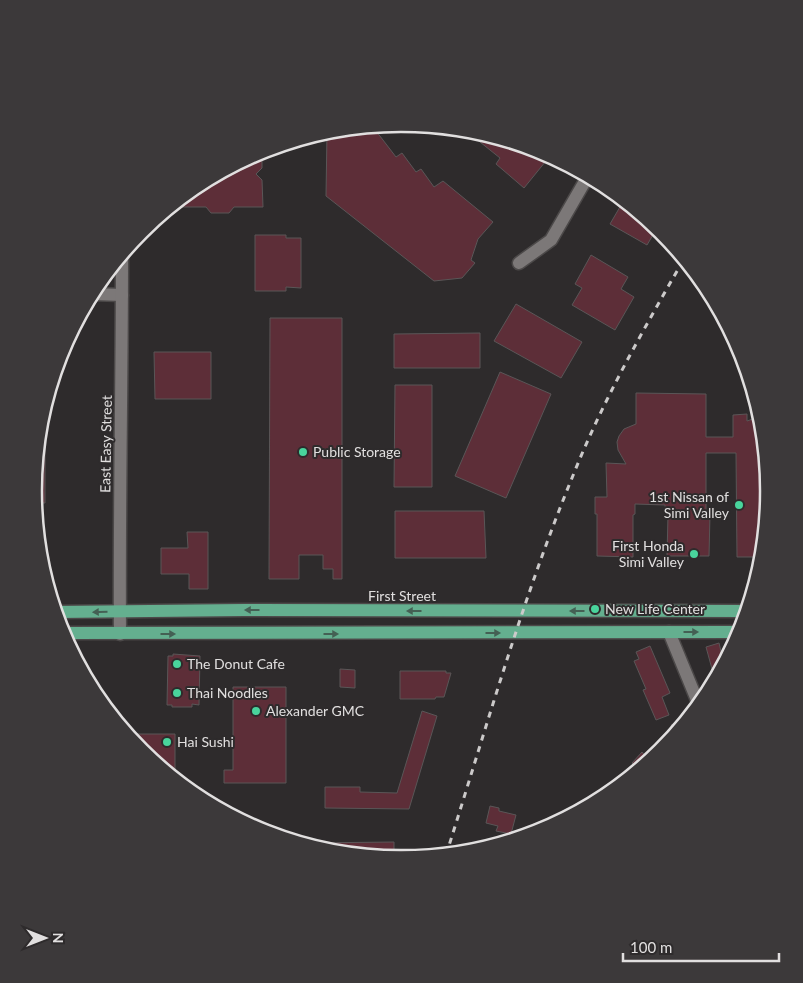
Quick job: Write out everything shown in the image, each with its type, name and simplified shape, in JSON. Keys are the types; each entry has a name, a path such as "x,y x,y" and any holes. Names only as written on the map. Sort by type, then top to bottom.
{"main road":[{"path":"660,611 669,632"},
{"name":"First Street","path":"64,612 740,611"},
{"path":"72,633 732,632"}],"street":[{"path":"519,263 551,240 584,183"},
{"name":"East Easy Street","path":"120,634 122,267"},
{"path":"101,296 122,295"},
{"path":"669,632 695,697"}],"building":[{"path":"378,133 396,157 402,153 416,172 421,169 434,187 443,181 493,222 478,239 471,260 475,263 462,278 434,281 326,196 327,140"},
{"path":"478,141 545,163 524,188 496,164 500,158"},
{"path":"262,161 262,168 256,174 262,180 263,207 234,207 229,213 211,213 206,207 183,207 222,181"},
{"path":"620,207 653,236 647,245 610,224"},
{"path":"255,235 286,235 286,238 301,238 301,288 286,287 286,291 255,291"},
{"path":"591,255 628,277 621,289 634,297 615,330 572,305 582,288 575,284"},
{"path":"516,304 582,342 561,378 494,341"},
{"path":"270,318 342,318 342,579 333,579 333,569 323,569 323,555 299,555 299,579 269,579"},
{"path":"480,333 480,368 394,368 394,334"},
{"path":"154,352 211,352 211,399 155,399"},
{"path":"500,372 551,394 506,498 455,476"},
{"path":"395,385 432,385 432,487 394,487"},
{"path":"636,393 706,394 706,437 733,437 733,415 747,414 747,421 753,419 760,468 760,515 755,557 737,557 736,453 706,453 706,514 710,514 709,556 667,556 668,515 666,515 665,505 635,504 635,514 633,515 633,557 597,556 595,497 607,497 606,463 626,464 618,450 617,442 624,429 636,424"},
{"path":"45,453 45,503 42,503 42,492"},
{"path":"395,511 484,511 486,558 395,558"},
{"path":"187,532 208,532 208,589 189,589 189,574 161,574 161,548 188,548"},
{"path":"719,643 721,653 712,670 706,647"},
{"path":"650,646 670,693 662,697 669,715 656,720 643,690 646,689 634,661 639,659 636,652"},
{"path":"173,654 200,656 199,705 192,704 192,707 172,707 172,705 167,705 168,656 173,656"},
{"path":"340,669 355,670 355,688 340,687"},
{"path":"400,671 446,671 446,673 451,673 444,697 436,697 435,699 400,699"},
{"path":"233,687 286,687 286,783 224,783 224,770 233,770"},
{"path":"422,711 437,716 409,809 325,808 325,787 360,787 360,792 397,793"},
{"path":"138,734 175,734 175,769"},
{"path":"642,752 645,755 634,765 632,763"},
{"path":"490,806 499,808 499,811 516,815 511,833 509,834 496,831 498,826 486,823"},
{"path":"394,842 394,850 378,850 326,843"}],"railway":[{"path":"448,847 521,618 572,478 596,422 638,339 680,266"}],"place":[{"name":"Public Storage","path":"303,452"},
{"name":"1st Nissan of Simi Valley","path":"739,505"},
{"name":"First Honda Simi Valley","path":"694,554"},
{"name":"New Life Center","path":"595,609"},
{"name":"The Donut Cafe","path":"177,664"},
{"name":"Thai Noodles","path":"177,693"},
{"name":"Alexander GMC","path":"256,711"},
{"name":"Hai Sushi","path":"167,742"}]}
